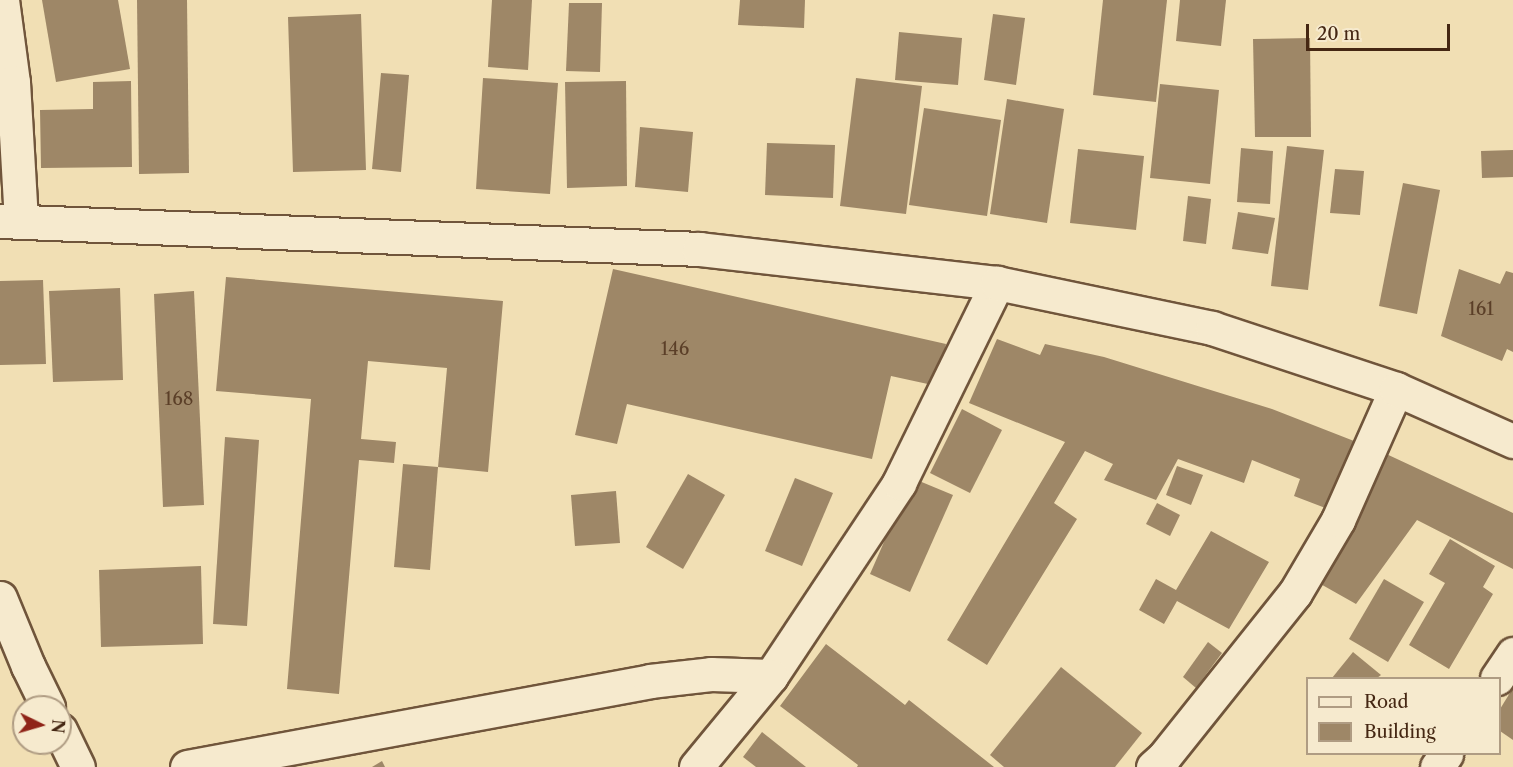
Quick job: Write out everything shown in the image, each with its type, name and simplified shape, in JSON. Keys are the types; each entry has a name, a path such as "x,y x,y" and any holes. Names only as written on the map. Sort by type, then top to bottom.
{"street":[{"path":"2,0 13,82 11,220 699,249 997,283 1212,328 1396,389 1513,441"},
{"path":"696,767 771,676 899,483 997,283"},
{"path":"1153,767 1164,757 1295,593 1338,520 1396,389"},
{"path":"0,598 42,695"},
{"path":"1498,677 1513,654"},
{"path":"187,767 650,681 711,674 771,676"}],"building":[{"path":"42,0 118,0 130,69 56,82"},
{"path":"137,0 187,0 189,173 139,174"},
{"path":"492,0 532,0 528,70 488,67"},
{"path":"740,0 805,0 804,28 738,25"},
{"path":"1103,0 1167,0 1156,102 1093,95"},
{"path":"1180,0 1226,0 1221,46 1176,41"},
{"path":"569,3 602,3 600,72 566,71"},
{"path":"361,14 366,170 293,172 288,17"},
{"path":"993,14 1025,18 1016,85 984,80"},
{"path":"899,32 962,38 958,85 895,80"},
{"path":"1310,38 1311,137 1255,137 1253,39"},
{"path":"381,73 409,75 401,172 372,169"},
{"path":"483,78 558,83 550,194 476,189"},
{"path":"856,78 922,86 906,214 840,206"},
{"path":"131,81 132,167 41,168 40,110 93,109 93,82"},
{"path":"626,81 627,186 567,188 565,82"},
{"path":"1160,84 1219,90 1210,184 1150,178"},
{"path":"1007,99 1064,109 1047,223 990,214"},
{"path":"924,108 1001,120 987,216 909,205"},
{"path":"640,127 693,132 688,192 635,187"},
{"path":"767,143 835,145 833,198 765,195"},
{"path":"1287,146 1324,150 1308,290 1271,286"},
{"path":"1241,148 1273,151 1270,204 1237,202"},
{"path":"1078,149 1144,156 1136,230 1070,223"},
{"path":"1513,150 1513,177 1482,178 1481,151"},
{"path":"1335,169 1364,171 1360,215 1330,213"},
{"path":"1403,183 1440,190 1417,314 1379,306"},
{"path":"1188,196 1211,199 1206,244 1183,241"},
{"path":"1238,212 1275,218 1268,254 1232,249"},
{"path":"613,269 946,344 937,386 891,376 872,459 627,404 617,444 575,435"},
{"path":"1459,269 1500,284 1506,271 1513,273 1513,352 1507,349 1502,361 1441,336"},
{"path":"226,277 503,301 488,472 438,467 447,368 368,361 361,439 396,442 394,463 359,460 339,694 287,689 311,399 216,391"},
{"path":"43,280 46,364 0,365 0,281"},
{"path":"120,288 123,380 53,382 49,291"},
{"path":"194,291 204,505 163,507 154,294"},
{"path":"997,339 1040,355 1045,344 1104,357 1272,409 1354,441 1328,509 1294,496 1300,479 1252,460 1244,483 1178,459 1156,500 1104,480 1113,464 1085,451 1054,503 1077,519 987,665 947,640 1065,442 969,403"},
{"path":"962,409 1002,430 970,493 930,473"},
{"path":"225,437 259,440 247,626 213,624"},
{"path":"1382,452 1513,513 1513,569 1417,520 1356,604 1317,582"},
{"path":"403,464 438,467 430,570 394,567"},
{"path":"1177,466 1203,475 1191,505 1166,495"},
{"path":"688,474 725,495 683,569 646,547"},
{"path":"795,478 833,493 802,566 765,551"},
{"path":"912,478 953,495 910,592 870,574"},
{"path":"616,491 620,543 575,546 571,495"},
{"path":"1157,503 1180,515 1170,536 1146,524"},
{"path":"1211,531 1269,562 1229,629 1177,601 1164,624 1139,610 1156,579 1176,590"},
{"path":"1450,539 1495,566 1483,587 1493,594 1449,669 1409,645 1445,583 1429,574"},
{"path":"201,566 203,644 101,647 99,570"},
{"path":"1384,579 1424,602 1388,662 1349,639"},
{"path":"1208,642 1222,653 1196,688 1183,677"},
{"path":"826,644 905,705 909,700 994,767 857,767 858,765 780,706"},
{"path":"1353,652 1381,675 1378,677 1333,677"},
{"path":"1061,667 1142,733 1115,767 1004,767 990,755"},
{"path":"1513,688 1513,740 1501,732 1501,707"},
{"path":"762,732 806,767 756,767 743,757"},
{"path":"382,761 385,767 372,767"}]}
